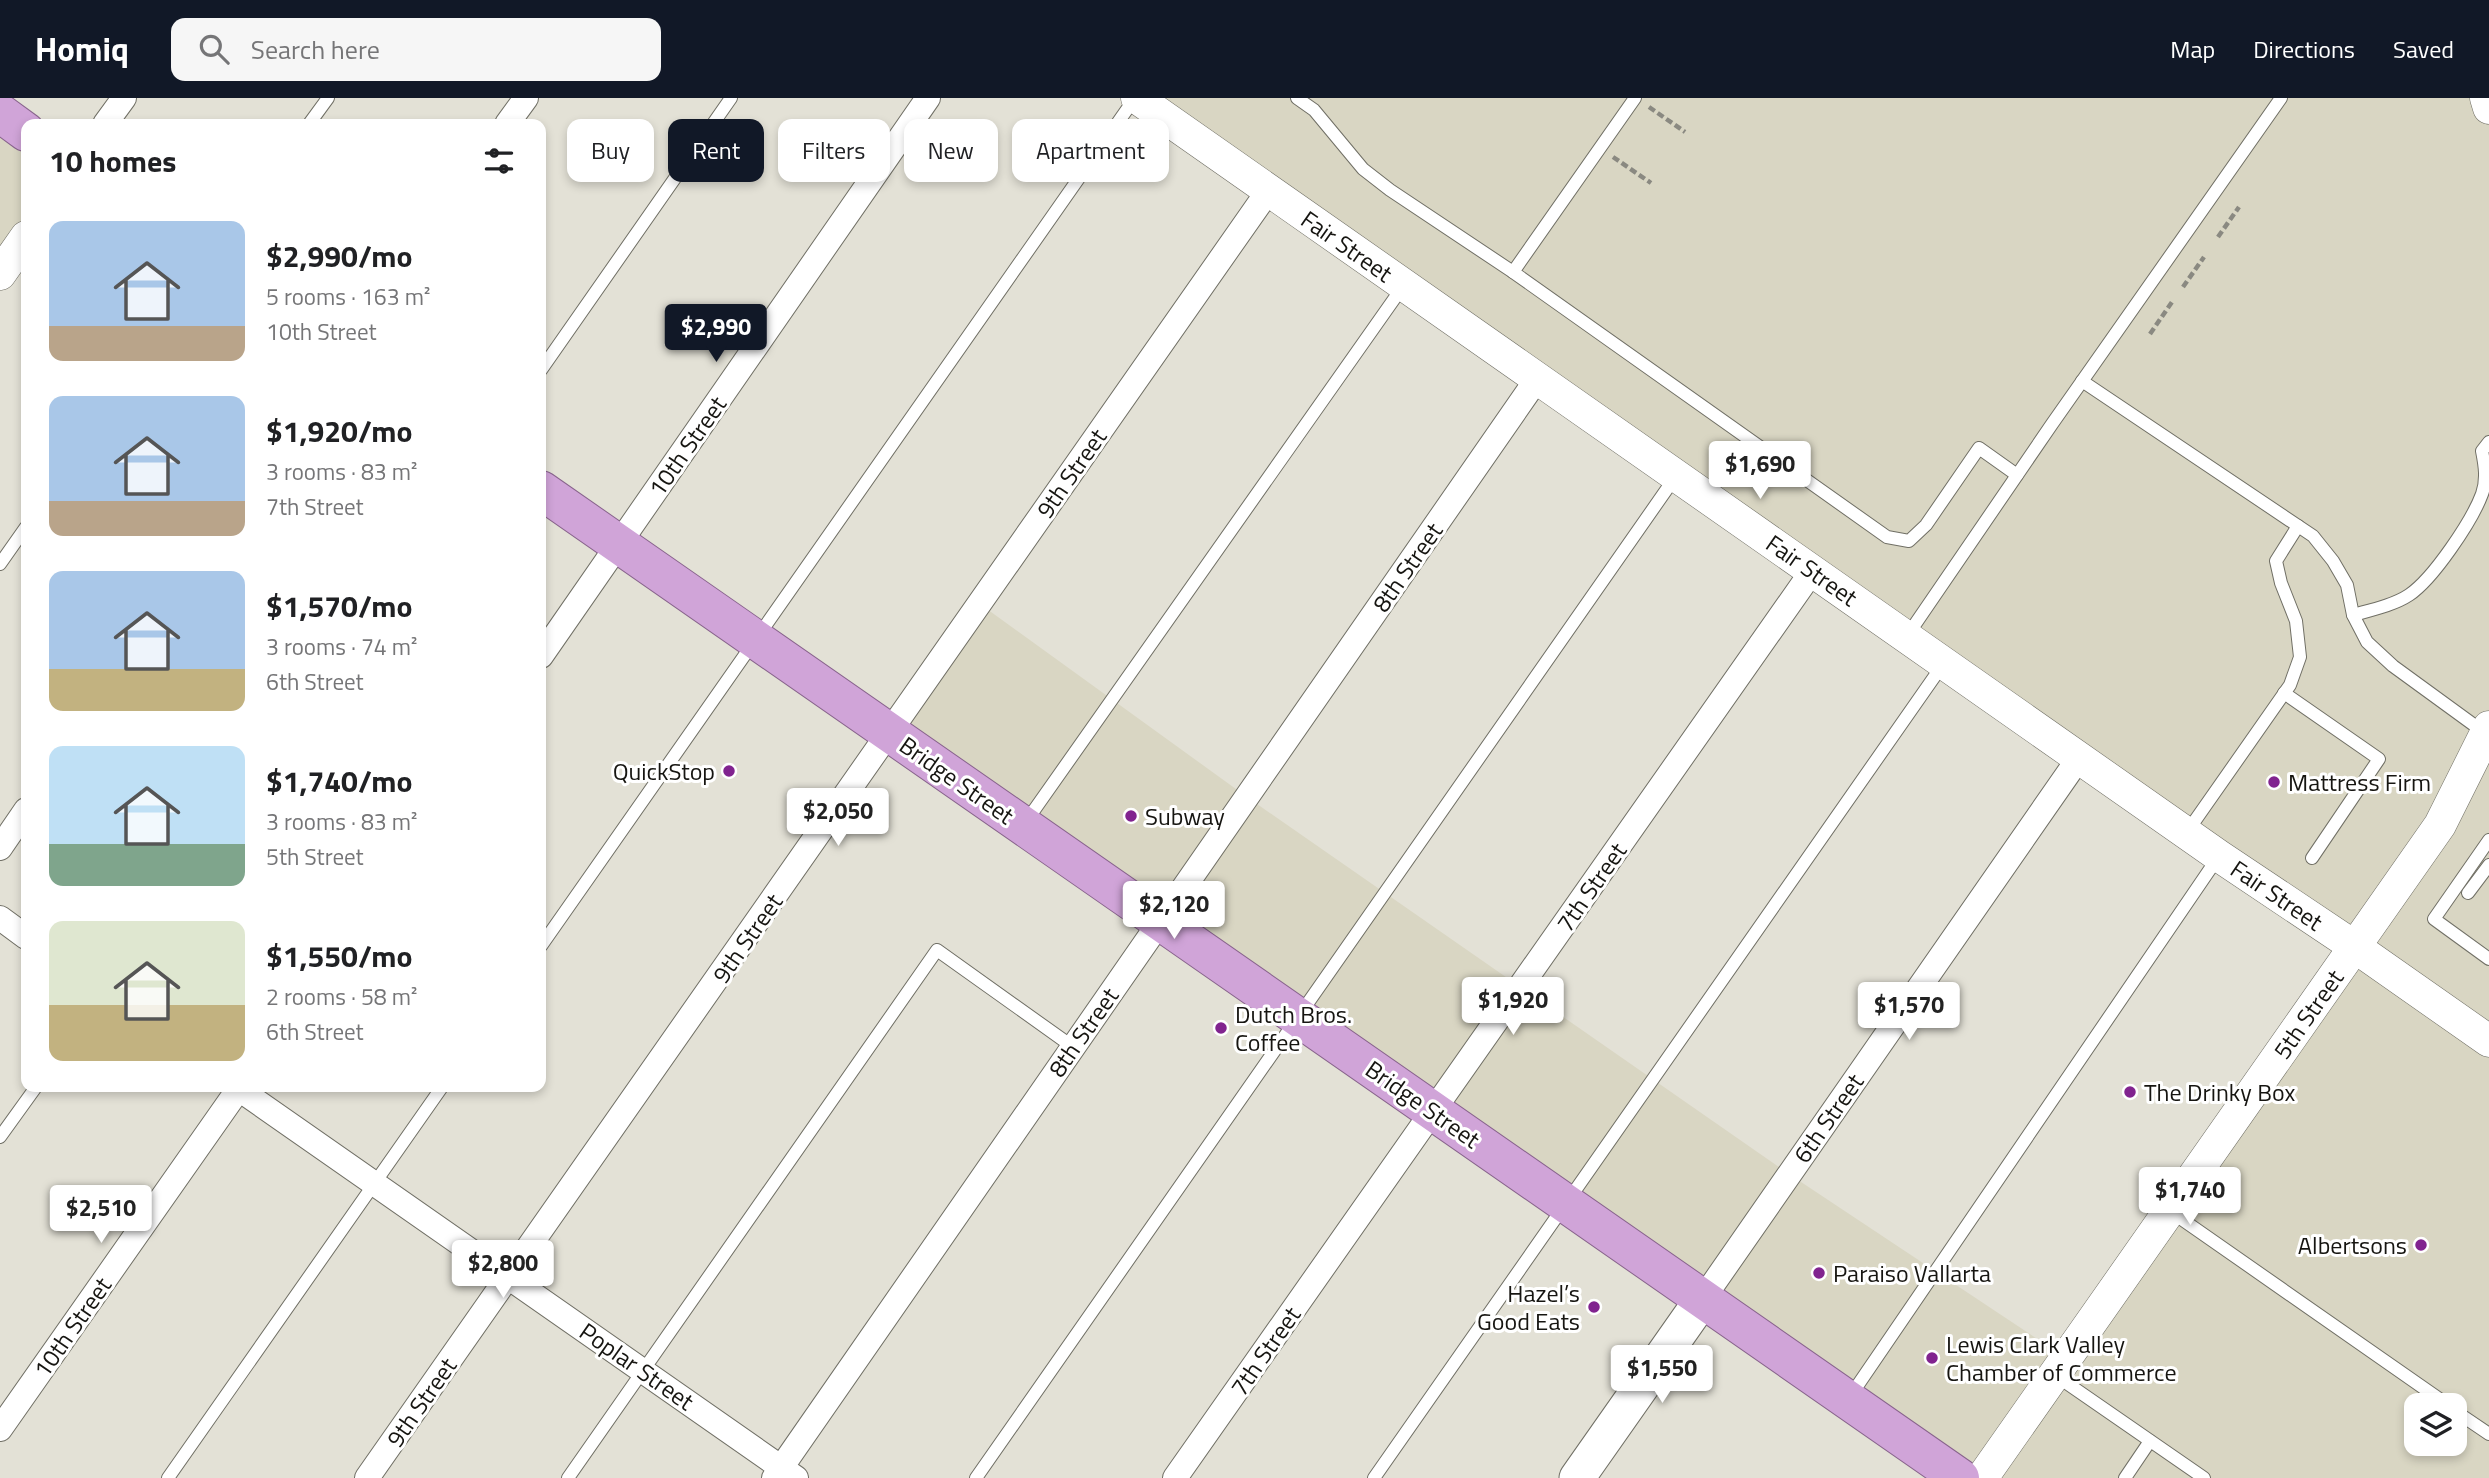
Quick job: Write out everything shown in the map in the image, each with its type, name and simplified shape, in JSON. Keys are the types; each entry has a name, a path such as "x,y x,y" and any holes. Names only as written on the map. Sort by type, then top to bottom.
{"highway":[{"path":"0,113 21,128"},
{"name":"Bridge Street","path":"546,493 1960,1478"}],"main road":[{"name":"6th Street","path":"1577,1478 1702,1300"}],"street":[{"path":"109,119 124,98"},
{"path":"511,119 526,98"},
{"name":"10th Street","path":"546,649 928,98"},
{"name":"Fair Street","path":"1136,98 1814,570 2186,833 2356,947 2489,1041"},
{"path":"2486,98 2489,107"},
{"name":"9th Street","path":"368,1478 1269,190"},
{"path":"0,274 21,244"},
{"name":"8th Street","path":"783,1475 1073,1047 1537,379"},
{"name":"7th Street","path":"1175,1478 1814,570"},
{"name":"5th Street","path":"1982,1478 2440,825 2487,730"},
{"name":"6th Street","path":"1702,1300 2079,758"},
{"name":"5th Street","path":"2440,825 2472,794 2489,772"},
{"path":"0,848 21,817"},
{"path":"0,918 21,933"},
{"name":"10th Street","path":"0,1429 235,1092"},
{"name":"Poplar Street","path":"245,1092 643,1371 783,1475"}],"lane":[{"path":"313,119 328,98"},
{"path":"546,363 731,98"},
{"path":"546,939 1136,98"},
{"path":"1297,98 1314,110 1363,169 1390,190 1513,272 1887,537 1909,541 1926,525 1979,448 2017,474"},
{"path":"1513,272 1635,98"},
{"path":"1907,637 2017,474 2281,98"},
{"path":"1023,826 1404,285"},
{"path":"2082,381 2313,536 2333,561 2347,585 2353,615 2367,642 2393,666 2487,730"},
{"path":"2353,615 2410,595 2437,566 2463,531 2482,493 2486,469 2482,451 2489,442"},
{"path":"976,1478 1676,475"},
{"path":"2186,833 2290,685 2300,657 2296,621 2281,583 2276,561 2298,526"},
{"path":"0,564 21,534"},
{"path":"1374,1478 1944,662"},
{"path":"2284,693 2379,759 2312,858"},
{"path":"2489,840 2434,919 2449,925 2475,943 2489,959"},
{"path":"1847,1401 2219,856"},
{"path":"2468,893 2489,865"},
{"path":"568,1478 937,950 1073,1047"},
{"path":"0,1137 32,1092"},
{"path":"168,1478 439,1092"},
{"path":"2170,1211 2431,1393"},
{"path":"2054,1375 2204,1478"},
{"path":"2467,1418 2489,1434"},
{"path":"2125,1478 2150,1441"}],"path":[{"path":"1648,107 1685,132"},
{"path":"1613,157 1651,183"},
{"path":"2218,237 2239,207"},
{"path":"2183,287 2204,257"},
{"path":"2150,334 2172,302"}],"shaded area":[{"path":"1137,98 2489,98 2489,1478 1960,1478 890,733 980,604 1247,797 1789,1174 2066,1358 2355,946"},
{"path":"0,113 21,128 21,244 0,274"}],"place":[{"name":"QuickStop","path":"729,771"},
{"name":"Mattress Firm","path":"2274,782"},
{"name":"Subway","path":"1131,816"},
{"name":"Dutch Bros. Coffee","path":"1221,1028"},
{"name":"The Drinky Box","path":"2130,1092"},
{"name":"Albertsons","path":"2421,1245"},
{"name":"Paraiso Vallarta","path":"1819,1273"},
{"name":"Hazel’s Good Eats","path":"1594,1307"},
{"name":"Lewis Clark Valley Chamber of Commerce","path":"1932,1358"}]}
